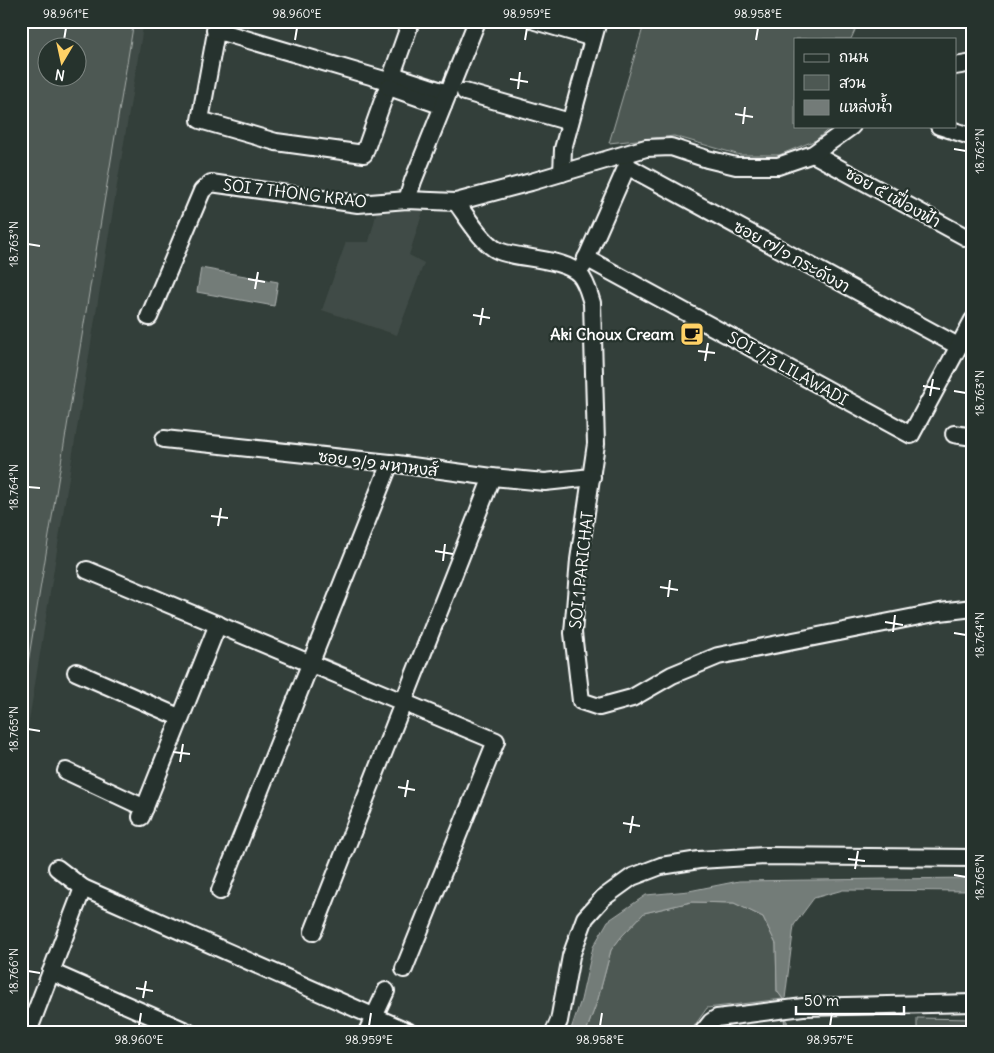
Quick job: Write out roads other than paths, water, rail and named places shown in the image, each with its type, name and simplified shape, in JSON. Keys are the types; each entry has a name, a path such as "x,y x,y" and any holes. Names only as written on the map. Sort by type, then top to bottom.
{"street":[{"path":"411,21 391,82 364,154 276,142 200,120 217,26 391,82 570,122"},
{"path":"407,200 452,97 477,21"},
{"path":"535,21 593,38"},
{"path":"562,173 563,149 598,21"},
{"path":"956,66 973,63"},
{"name":"SOI 7 THONG KRAO","path":"149,317 202,190 211,183 358,204 407,200 456,202 562,173 626,160 646,148 671,147 736,166 778,166 813,154 849,128"},
{"path":"945,128 973,137"},
{"name":"ซอย ๕ เฟื่องฟ้า","path":"813,154 973,241"},
{"path":"456,202 480,235 498,251 553,262 580,274 626,160"},
{"name":"ซอย ๗/๑ กระดังงา","path":"626,160 958,346"},
{"name":"SOI 7/3 LILAWADI","path":"586,258 911,434 958,346"},
{"name":"SOI 1 PARICHAT","path":"580,274 588,288 592,304 596,444 579,560 573,633 581,701 599,707 632,698 672,675 718,656 940,612 973,608"},
{"path":"958,346 973,320"},
{"path":"954,434 973,437"},
{"name":"ซอย ๑/๑ มหาหงส์","path":"164,439 390,463 492,478 545,482 592,477"},
{"path":"220,891 390,463"},
{"path":"313,932 492,478"},
{"path":"87,570 496,741 404,969"},
{"path":"66,772 143,812 218,624"},
{"path":"76,672 181,718"},
{"path":"554,1032 559,1022 571,956 585,918 603,898 632,877 660,866 699,860 766,856 973,858"},
{"path":"57,868 83,888 409,1032"},
{"path":"28,1032 83,888"},
{"path":"51,972 188,1032"},
{"path":"367,1032 386,991"},
{"path":"703,1032 717,1018 802,1007 973,1003"}],"water":[{"path":"201,268 278,282 274,306 197,292"},
{"path":"973,879 973,891 843,890 814,898 794,925 785,999 788,1032 785,1032 783,999 777,991 776,944 763,917 734,903 691,902 644,913 611,950 598,999 586,1032 570,1032 581,1000 593,947 608,921 646,895 689,891 739,881"}],"waterway":[{"path":"320,658 377,683"}],"place":[{"name":"Aki Choux Cream","path":"692,334"}]}
